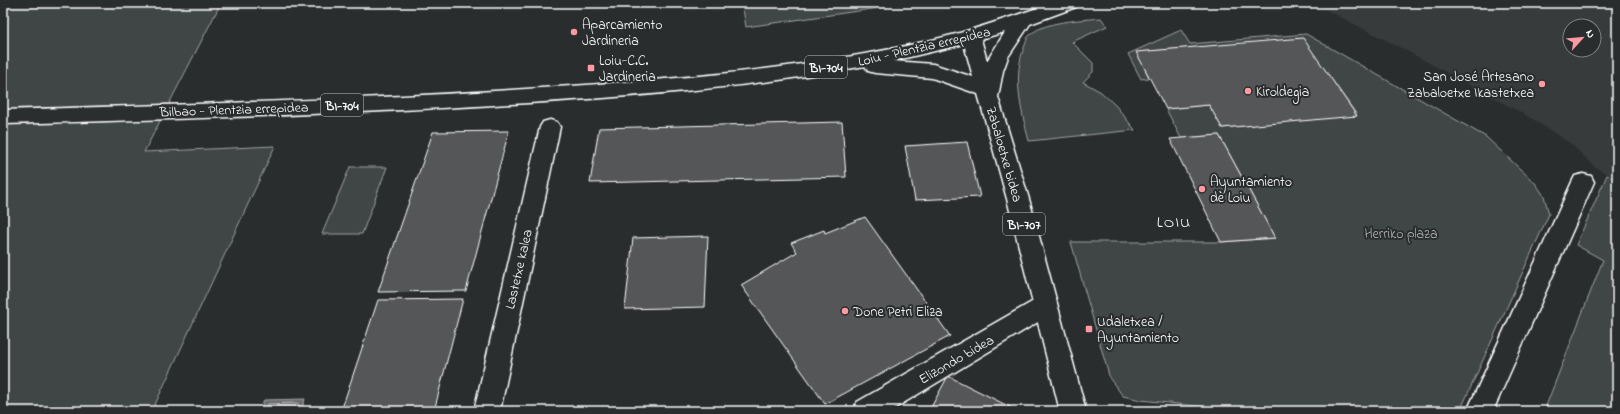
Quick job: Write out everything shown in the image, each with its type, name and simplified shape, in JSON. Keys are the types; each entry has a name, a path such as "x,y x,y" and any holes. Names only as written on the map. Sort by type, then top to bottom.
{"main road":[{"name":"Loiu - Plentzia errepidea","path":"680,85 801,72 895,55 971,38 1070,3"},
{"path":"846,64 932,71 953,77 987,94 996,63 1004,48 1016,33 1022,20"},
{"name":"Zabaloetxe bidea","path":"971,38 1018,199 1073,411"},
{"name":"Bilbao - Plentzia errepidea","path":"3,117 435,101 530,96 680,85"},
{"name":"Lastetxe kalea","path":"487,411 550,127"},
{"path":"1480,411 1583,182"},
{"name":"Elizondo bidea","path":"866,411 1045,306"}],"shaded area":[{"name":"San José Artesano Zabaloetxe Ikastetxea","path":"1313,3 1617,3 1617,180 1595,167 1571,144 1531,118 1403,49"}],"green space":[{"path":"3,3 221,3 144,152 275,146 152,411 3,411"},
{"path":"742,3 899,3 879,8 746,27"},
{"path":"1101,18 1107,26 1072,42 1093,63 1093,72 1083,82 1101,92 1116,106 1135,130 1029,141 1023,117 1018,81 1021,57 1028,38 1034,32 1052,24"},
{"name":"Herriko plaza","path":"1181,30 1190,44 1306,34 1486,137 1536,184 1544,196 1549,214 1460,411 1243,411 1141,400 1123,396 1110,379 1071,242 1221,242 1275,238 1219,135 1181,138 1166,109 1209,105 1222,128 1357,115 1303,39 1137,52 1149,78 1141,79 1128,54"},
{"path":"350,167 387,167 362,234 322,234"},
{"path":"1607,175 1617,180 1617,411 1544,411 1603,260 1576,245"}],"water":[{"path":"305,399 301,411 260,411 264,400"}],"building":[{"name":"Kiroldegia","path":"1303,38 1357,116 1222,128 1209,105 1166,109 1136,52"},
{"path":"842,122 846,177 590,183 599,128"},
{"path":"509,131 466,291 378,292 433,132"},
{"path":"1219,135 1275,238 1221,242 1170,139"},
{"path":"967,142 980,197 915,200 905,146"},
{"name":"Done Petri Eliza","path":"865,217 950,336 825,404 741,285 797,252 791,243 824,230 825,233"},
{"path":"708,236 705,307 625,309 633,238"},
{"path":"463,299 434,411 341,411 378,300"},
{"path":"948,376 1018,411 929,411"}],"place":[{"name":"Aparcamiento Jardineria","path":"574,32"},
{"name":"Loiu-C.C. Jardineria","path":"591,68"},
{"name":"San José Artesano Zabaloetxe Ikastetxea","path":"1542,84"},
{"name":"Kiroldegia","path":"1248,91"},
{"name":"Ayuntamiento de Loiu","path":"1202,189"},
{"name":"Done Petri Eliza","path":"845,311"},
{"name":"Udaletxea / Ayuntamiento","path":"1089,329"}],"district":[{"name":"LOIU","path":"1174,221"}]}
